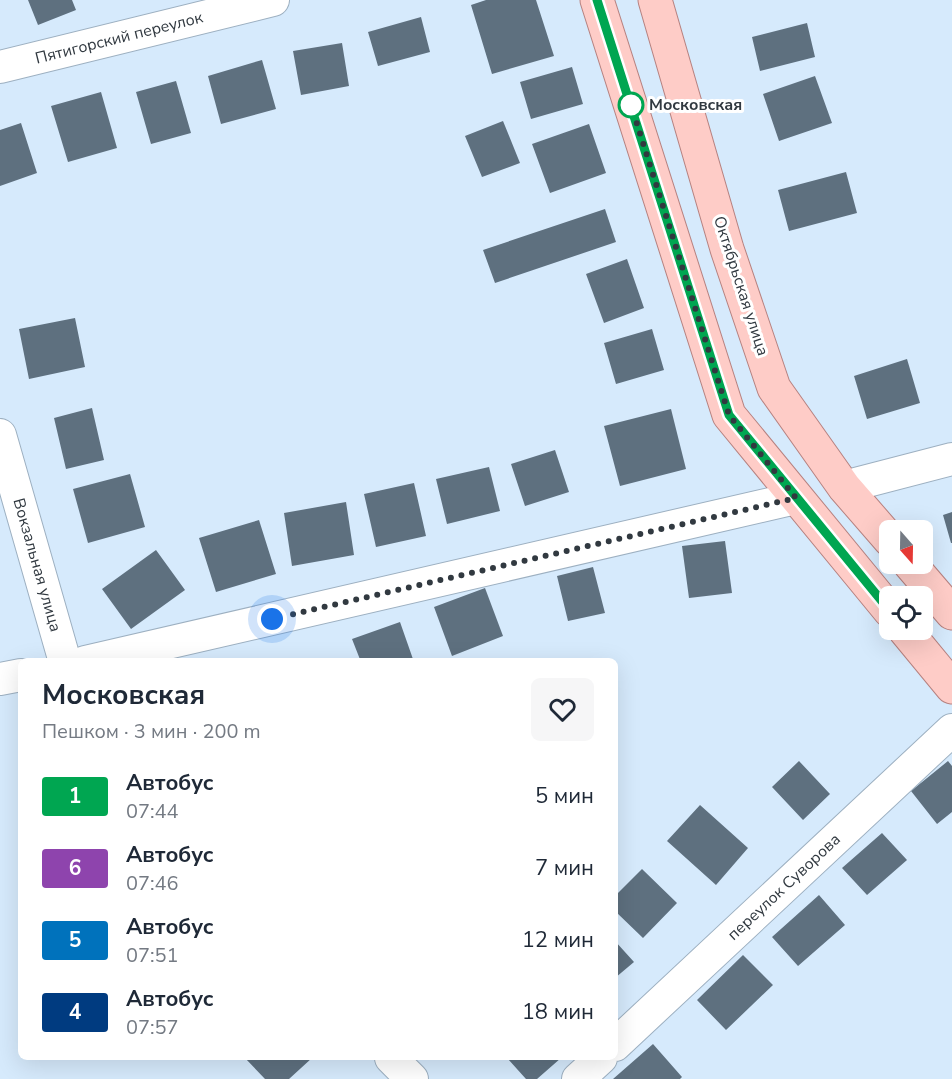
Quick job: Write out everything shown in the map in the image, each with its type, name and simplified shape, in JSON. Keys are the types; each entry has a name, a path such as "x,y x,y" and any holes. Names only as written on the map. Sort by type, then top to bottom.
{"main road":[{"path":"597,0 729,415 879,598"},
{"name":"Октябрьская улица","path":"655,0 727,249 774,388 844,487 879,527"},
{"path":"918,574 952,614"},
{"path":"913,640 952,687"}],"street":[{"name":"Пятигорский переулок","path":"0,67 273,0"},
{"name":"Вокзальная улица","path":"0,435 64,658"},
{"path":"844,487 952,459"},
{"path":"102,658 796,498"},
{"path":"0,679 18,676"},
{"name":"переулок Суворова","path":"618,1042 952,730"},
{"path":"393,1060 412,1079"},
{"path":"578,1079 600,1060"}],"building":[{"path":"28,0 72,0 76,10 38,25"},
{"path":"486,0 536,0 554,56 492,74 471,5"},
{"path":"421,17 430,52 378,66 368,32"},
{"path":"807,23 815,57 760,71 752,37"},
{"path":"342,43 349,86 301,95 293,51"},
{"path":"262,60 276,109 221,124 208,76"},
{"path":"572,67 583,104 531,119 520,82"},
{"path":"815,76 832,123 779,141 763,94"},
{"path":"176,81 191,133 151,144 136,92"},
{"path":"101,92 117,148 68,162 51,106"},
{"path":"503,121 520,163 482,177 465,136"},
{"path":"21,123 37,173 0,186 0,130"},
{"path":"589,124 606,173 550,193 532,144"},
{"path":"846,172 857,213 789,231 778,190"},
{"path":"605,209 616,242 495,283 483,250"},
{"path":"627,259 644,308 604,323 586,274"},
{"path":"75,318 85,367 29,379 19,329"},
{"path":"652,329 664,370 616,384 604,343"},
{"path":"907,359 920,403 867,419 854,376"},
{"path":"92,408 104,460 66,469 54,418"},
{"path":"671,409 686,469 620,486 604,426"},
{"path":"555,450 569,492 525,506 511,464"},
{"path":"489,467 500,511 447,524 436,479"},
{"path":"130,474 145,527 88,543 73,489"},
{"path":"414,483 426,536 376,547 364,494"},
{"path":"346,502 354,555 292,566 284,513"},
{"path":"952,512 952,543 951,543 943,515"},
{"path":"259,520 276,574 216,592 199,538"},
{"path":"725,541 732,593 689,598 682,546"},
{"path":"156,550 185,590 131,629 102,589"},
{"path":"593,567 605,613 568,621 557,576"},
{"path":"485,588 503,636 452,656 434,607"},
{"path":"400,622 413,658 359,658 352,639"},
{"path":"799,761 830,794 803,820 772,787"},
{"path":"948,761 952,766 952,812 937,824 911,791"},
{"path":"700,805 748,848 716,885 667,841"},
{"path":"882,833 907,860 867,895 842,868"},
{"path":"642,869 677,903 643,938 618,914 618,893"},
{"path":"819,895 845,925 798,966 772,937"},
{"path":"618,944 634,962 618,975"},
{"path":"743,955 773,985 726,1030 697,1000"},
{"path":"653,1044 682,1077 680,1079 613,1079"},
{"path":"247,1060 310,1060 289,1079 265,1079"},
{"path":"509,1060 559,1060 537,1079 526,1079"}],"bus line":[{"name":"1","path":"597,0 729,415 879,598"}],"place":[{"name":"Московская","path":"631,105"}],"route":[{"path":"272,619 796,498 729,415 631,105"}]}
